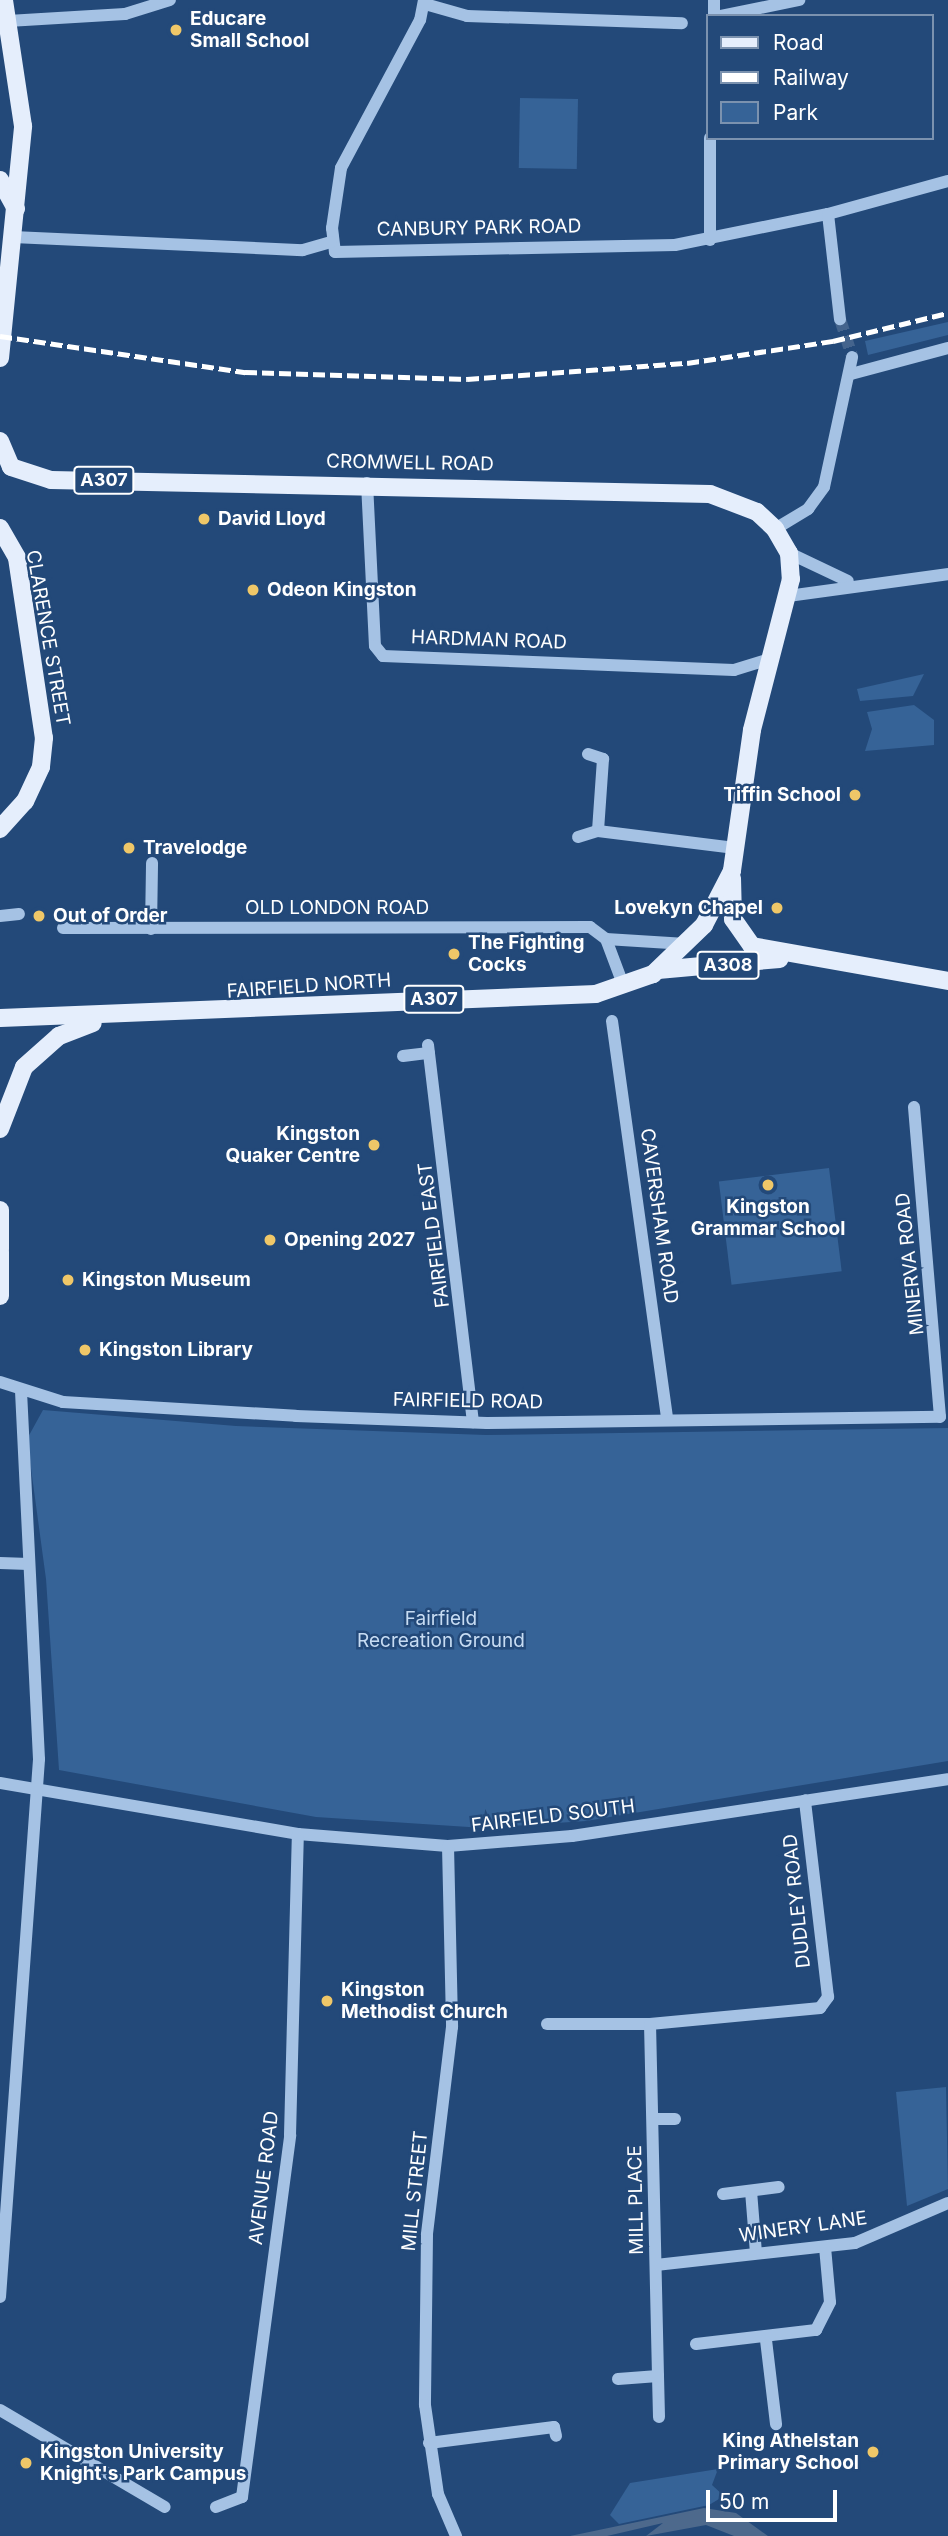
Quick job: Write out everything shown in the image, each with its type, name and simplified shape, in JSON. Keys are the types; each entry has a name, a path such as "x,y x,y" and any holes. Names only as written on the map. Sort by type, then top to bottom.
{"main road":[{"path":"0,358 23,126 4,0"},
{"path":"0,180 16,208"},
{"name":"CROMWELL ROAD","path":"0,441 11,467 34,477 684,490 734,501 775,529"},
{"name":"CLARENCE STREET","path":"0,528 17,558 44,738 41,767 25,801 0,829"},
{"name":"A307","path":"659,970 712,913 732,871 769,659 788,596 789,553 775,529"},
{"name":"A308","path":"732,871 733,919 741,936 752,946 798,957 948,981"},
{"name":"A308","path":"659,970 798,957"},
{"name":"FAIRFIELD NORTH","path":"0,1018 113,1018 624,987 659,970"},
{"name":"A307","path":"0,1129 10,1089 24,1067 59,1036 113,1018"},
{"path":"0,1210 0,1296"}],"street":[{"path":"8,21 125,14 170,0"},
{"path":"731,14 799,0"},
{"path":"331,242 341,168 424,2 467,16 682,23"},
{"path":"710,140 710,240"},
{"name":"CANBURY PARK ROAD","path":"13,237 303,250 331,242 335,252 710,240 828,214 948,181"},
{"path":"828,214 840,319"},
{"path":"851,374 948,348"},
{"path":"775,529 808,509 824,487 851,374 852,357"},
{"name":"HARDMAN ROAD","path":"367,483 375,646 383,656 719,670 769,659"},
{"path":"789,553 823,574 859,583"},
{"path":"788,596 859,583 948,574"},
{"path":"588,754 603,759 598,831"},
{"path":"579,837 598,831 735,848"},
{"path":"151,929 152,863"},
{"path":"0,916 19,914"},
{"name":"OLD LONDON ROAD","path":"69,928 590,927 606,939 686,944"},
{"path":"606,939 624,987"},
{"name":"CAVERSHAM ROAD","path":"612,1021 667,1417"},
{"name":"FAIRFIELD EAST","path":"403,1056 429,1049 473,1422"},
{"name":"MINERVA ROAD","path":"914,1107 940,1417"},
{"name":"FAIRFIELD ROAD","path":"0,1382 21,1393 122,1408 473,1422 667,1417 940,1417"},
{"path":"0,2297 37,1788 21,1393"},
{"path":"0,1563 29,1564"},
{"name":"FAIRFIELD SOUTH","path":"0,1783 298,1834 448,1846 572,1836 948,1779"},
{"name":"DUDLEY ROAD","path":"650,2024 808,2012 828,1997 806,1800"},
{"name":"AVENUE ROAD","path":"216,2507 242,2497 290,2135 298,1834"},
{"name":"MILL STREET","path":"448,1846 452,2027 427,2235 429,2443 438,2494 456,2536"},
{"path":"547,2024 650,2024"},
{"name":"MILL PLACE","path":"650,2024 659,2417"},
{"path":"653,2119 675,2119"},
{"path":"723,2194 779,2187"},
{"path":"751,2192 756,2253"},
{"name":"WINERY LANE","path":"656,2265 825,2247 880,2235 948,2203"},
{"path":"696,2344 766,2340 816,2330 827,2317 825,2247"},
{"path":"766,2340 776,2424"},
{"path":"618,2379 658,2376"},
{"path":"0,2410 165,2507"},
{"path":"429,2443 554,2427 556,2436"}],"green space":[{"path":"520,98 578,99 577,169 519,168"},
{"path":"948,322 948,335 868,355 865,341"},
{"path":"924,674 913,696 860,701 857,689"},
{"path":"914,705 934,720 934,745 865,751 872,729 867,712"},
{"path":"829,1168 842,1271 732,1285 719,1182"},
{"name":"Fairfield Recreation Ground","path":"43,1410 236,1426 486,1435 948,1428 948,1761 586,1821 484,1828 316,1817 59,1770 46,1579 27,1439"},
{"path":"946,2087 948,2189 907,2206 896,2092"},
{"path":"718,2469 712,2485 724,2496 709,2505 619,2524 610,2515 630,2483"}],"shaded area":[{"path":"704,2508 736,2513 768,2536 734,2536 706,2525 646,2536 663,2523 607,2536 570,2536"}],"tunnel":[{"path":"840,319 852,357"}],"railway":[{"path":"0,336 245,372 467,379 687,363 833,341 948,313"}],"place":[{"name":"Educare Small School","path":"176,30"},
{"name":"David Lloyd","path":"204,519"},
{"name":"Odeon Kingston","path":"253,590"},
{"name":"Tiffin School","path":"855,795"},
{"name":"Travelodge","path":"129,848"},
{"name":"Lovekyn Chapel","path":"777,908"},
{"name":"Out of Order","path":"39,916"},
{"name":"The Fighting Cocks","path":"454,954"},
{"name":"Kingston Quaker Centre","path":"374,1145"},
{"name":"Kingston Grammar School","path":"768,1185"},
{"name":"Opening 2027","path":"270,1240"},
{"name":"Kingston Museum","path":"68,1280"},
{"name":"Kingston Library","path":"85,1350"},
{"name":"Kingston Methodist Church","path":"327,2001"},
{"name":"King Athelstan Primary School","path":"873,2452"},
{"name":"Kingston University Knight's Park Campus","path":"26,2463"}]}
